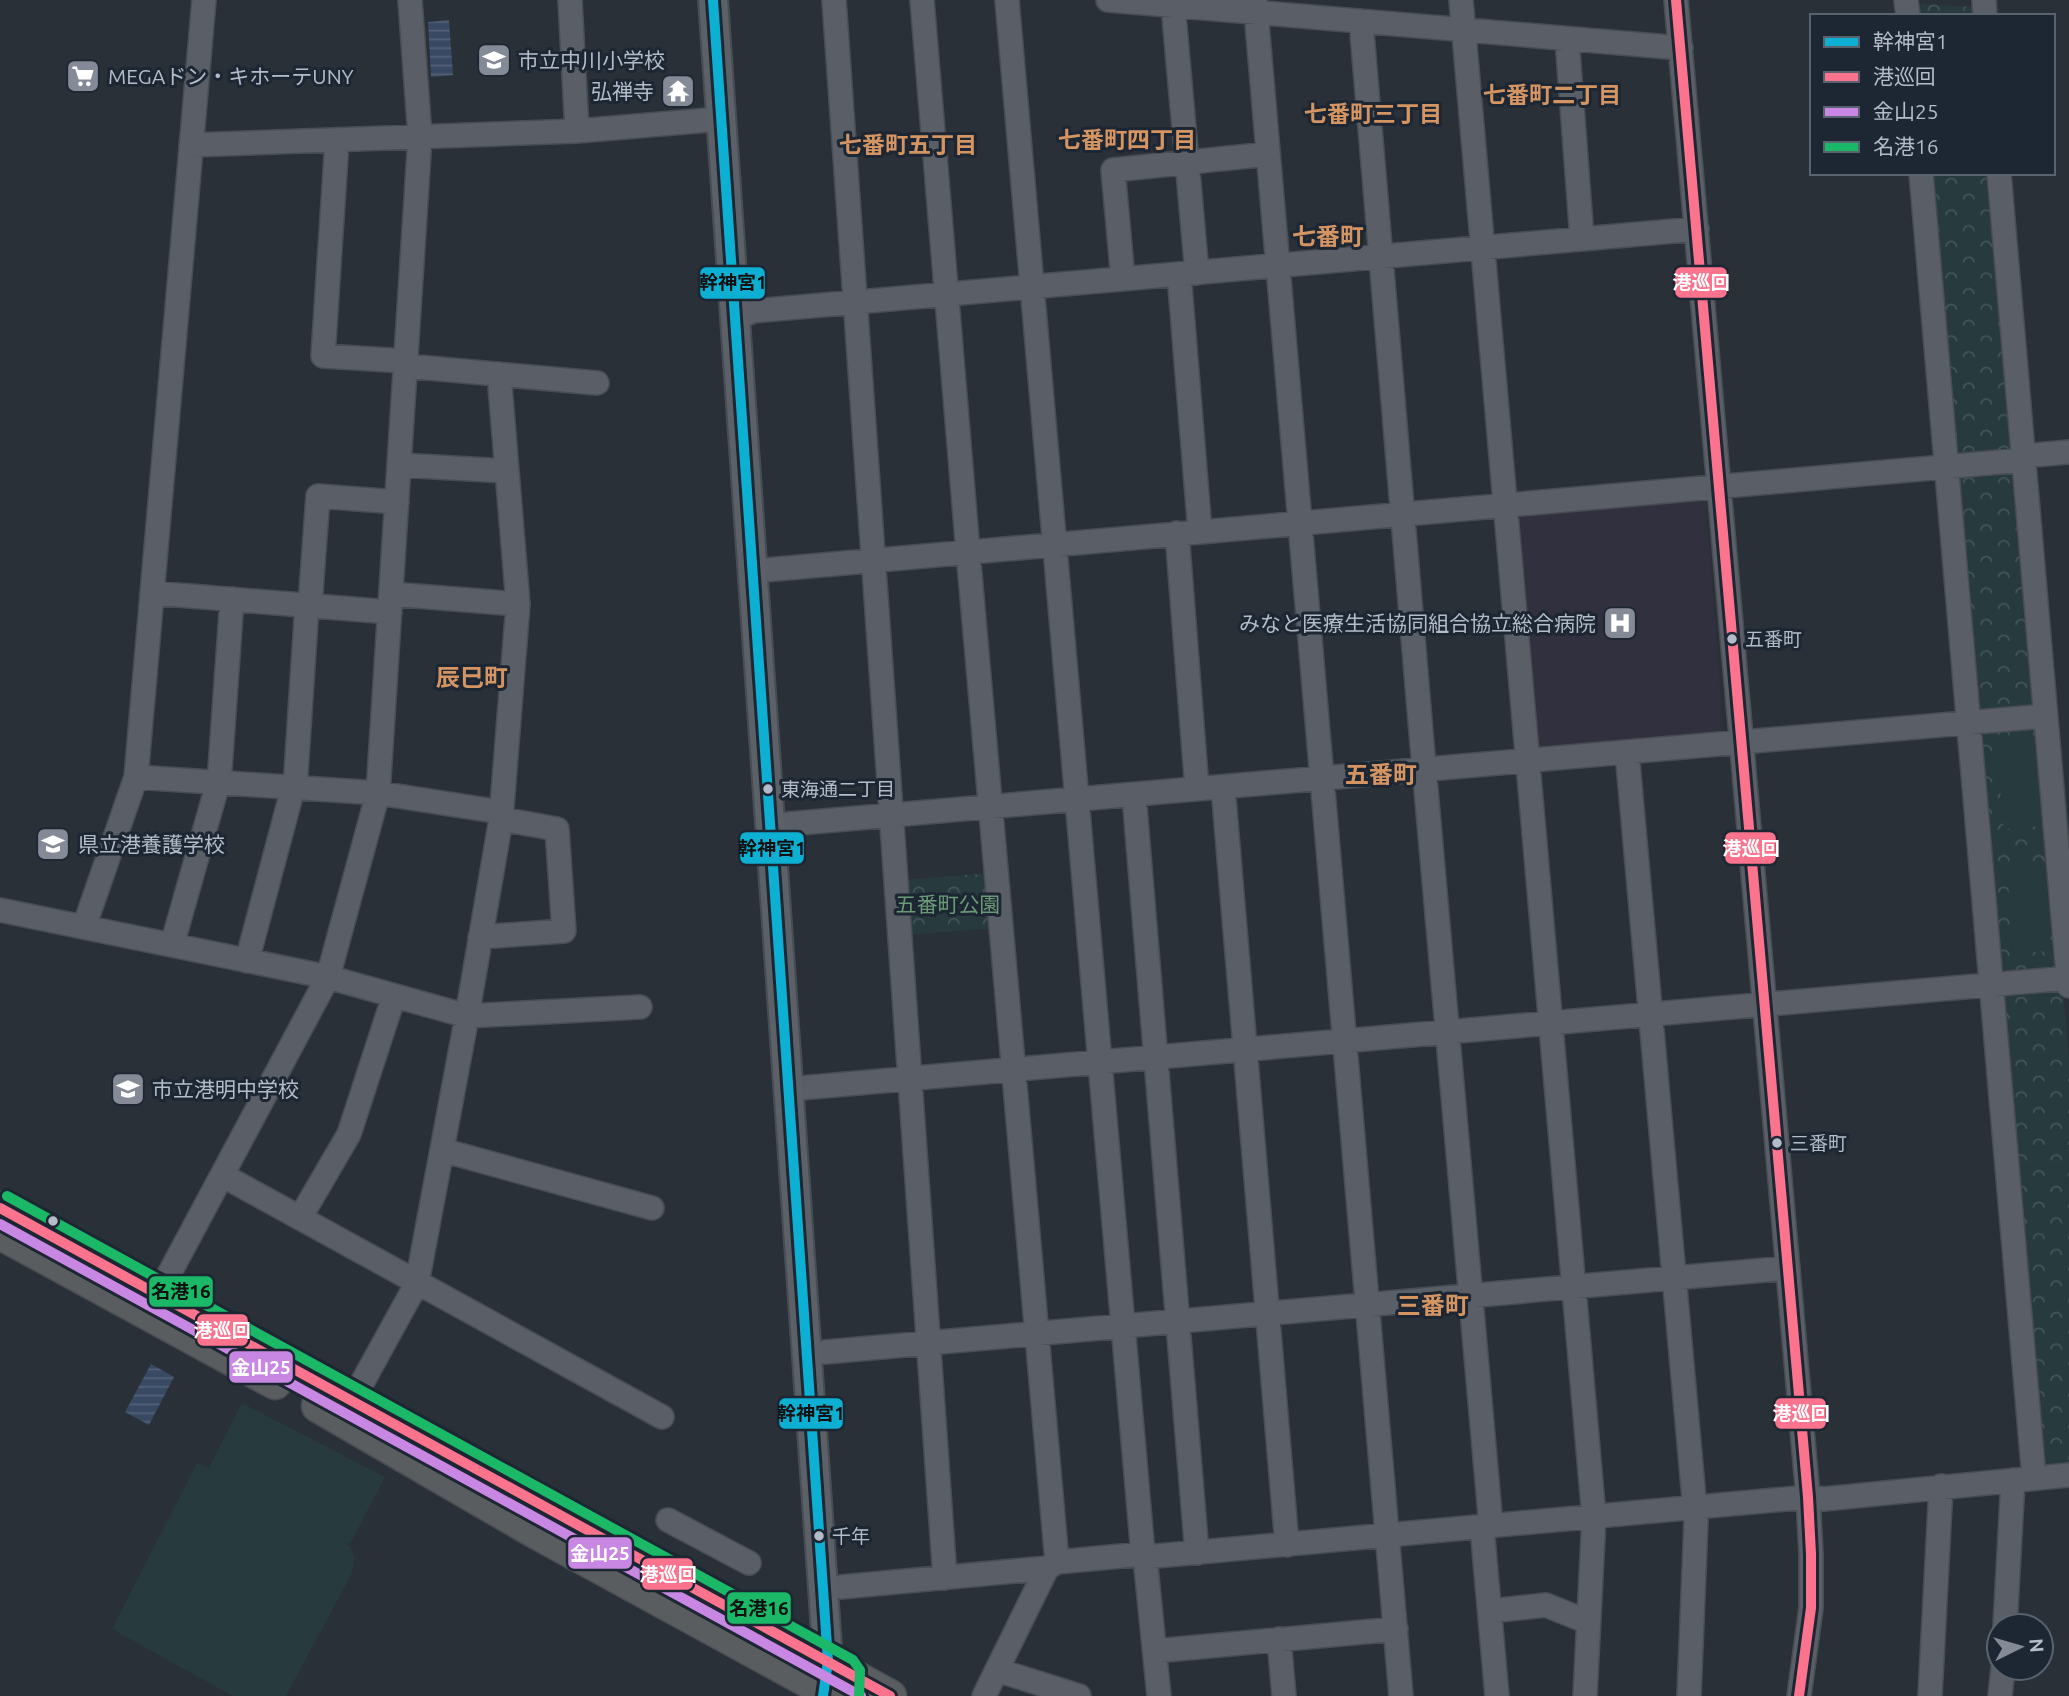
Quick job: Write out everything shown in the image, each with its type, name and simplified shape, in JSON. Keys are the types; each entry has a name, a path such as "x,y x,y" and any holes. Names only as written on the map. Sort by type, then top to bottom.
{"highway":[{"path":"0,1208 316,1405 537,1533 834,1685 890,1696"},
{"path":"0,1233 352,1401 834,1685"}],"main road":[{"path":"713,0 721,119 744,315"},
{"path":"731,0 744,315 798,1088 834,1685"},
{"path":"763,570 788,824 798,1088 825,1352 841,1587 834,1685"}],"street":[{"path":"84,927 136,777 204,0"},
{"path":"153,1305 328,977 378,793 420,137 410,0"},
{"path":"570,0 576,131"},
{"path":"834,0 945,1578"},
{"path":"922,0 1037,1334 1052,1565 984,1696"},
{"path":"1007,0 1122,1326 1159,1696"},
{"path":"1108,0 1173,5 1256,6 1361,21 1681,48"},
{"path":"1461,0 1594,1517 1585,1696"},
{"path":"1676,0 1808,1497 1811,1608 1799,1696"},
{"path":"1173,5 1187,163 1188,274 1200,532"},
{"path":"1256,6 1401,1696"},
{"path":"1361,21 1471,1296 1497,1696"},
{"path":"1567,38 1582,239"},
{"path":"191,145 576,131 721,119"},
{"path":"337,141 323,356 597,383"},
{"path":"1123,279 1113,170 1268,154"},
{"path":"1921,175 1991,984 2024,1479 2007,1612"},
{"path":"798,1088 1991,984 2069,980 1998,175"},
{"path":"744,315 856,302 1697,229"},
{"path":"352,1401 417,1283 501,816 517,604 499,374"},
{"path":"763,570 1946,467 2069,452"},
{"path":"399,465 507,471"},
{"path":"247,961 294,788 318,496 397,502"},
{"path":"1177,533 1197,789"},
{"path":"152,593 308,605 517,604"},
{"path":"172,945 219,783 232,599"},
{"path":"788,824 2045,716"},
{"path":"1627,752 1695,1508 1689,1696"},
{"path":"136,777 378,793 557,828 564,931 480,937"},
{"path":"1223,787 1287,1545"},
{"path":"1134,794 1197,1553"},
{"path":"0,909 328,977 467,1016 640,1007"},
{"path":"300,1218 349,1135 394,996"},
{"path":"442,1150 652,1208"},
{"path":"222,1175 662,1417"},
{"path":"825,1352 1788,1268"},
{"path":"841,1587 1144,1556 1808,1497 1824,1499 2069,1475"},
{"path":"1930,1696 1941,1486"},
{"path":"668,1520 749,1563"},
{"path":"1490,1611 1545,1605 1588,1622"},
{"path":"1155,1651 1396,1629"},
{"path":"1279,1639 1284,1696"},
{"path":"998,1670 1079,1696"}],"shaded area":[{"name":"みなと医療生活協同組合協立総合病院","path":"1701,496 1706,502 1723,728 1719,734 1540,750 1536,745 1516,517 1519,512"}],"green space":[{"path":"1922,4 1973,7 1977,14 1915,14"},
{"path":"1928,175 1992,175 2069,1059 2069,1467 2042,1467"},
{"path":"2035,741 2043,826 2004,829 1996,746"},
{"path":"2045,866 2051,951 2013,953 2007,869"},
{"name":"五番町公園","path":"992,873 996,928 905,935 901,880"},
{"path":"242,1403 385,1477 350,1544 345,1543 351,1547 354,1560 352,1573 286,1696 233,1696 112,1629 197,1463 209,1468"}],"water":[{"path":"449,20 453,75 431,77 428,22"},
{"path":"151,1364 174,1377 149,1425 125,1412"}],"transit line":[{"name":"幹神宮1","path":"713,0 828,1661 823,1696"},
{"name":"港巡回","path":"1676,0 1808,1497 1811,1608 1799,1696"},
{"name":"名港16","path":"7,1196 853,1660 860,1670 859,1696"},
{"name":"港巡回","path":"0,1208 890,1696"},
{"name":"金山25","path":"0,1224 861,1696"}],"place":[{"name":"市立中川小学校","path":"494,60"},
{"name":"MEGAドン・キホーテUNY","path":"83,76"},
{"name":"弘禅寺","path":"678,91"},
{"name":"みなと医療生活協同組合協立総合病院","path":"1620,623"},
{"name":"五番町","path":"1732,639"},
{"name":"東海通二丁目","path":"768,789"},
{"name":"県立港養護学校","path":"53,844"},
{"name":"市立港明中学校","path":"128,1089"},
{"name":"三番町","path":"1777,1143"},
{"name":"千年","path":"819,1536"}],"district":[{"name":"七番町二丁目","path":"1552,94"},
{"name":"七番町三丁目","path":"1373,113"},
{"name":"七番町四丁目","path":"1127,139"},
{"name":"七番町五丁目","path":"908,144"},
{"name":"七番町","path":"1328,236"},
{"name":"辰巳町","path":"472,677"},
{"name":"五番町","path":"1381,774"},
{"name":"三番町","path":"1433,1305"}]}
